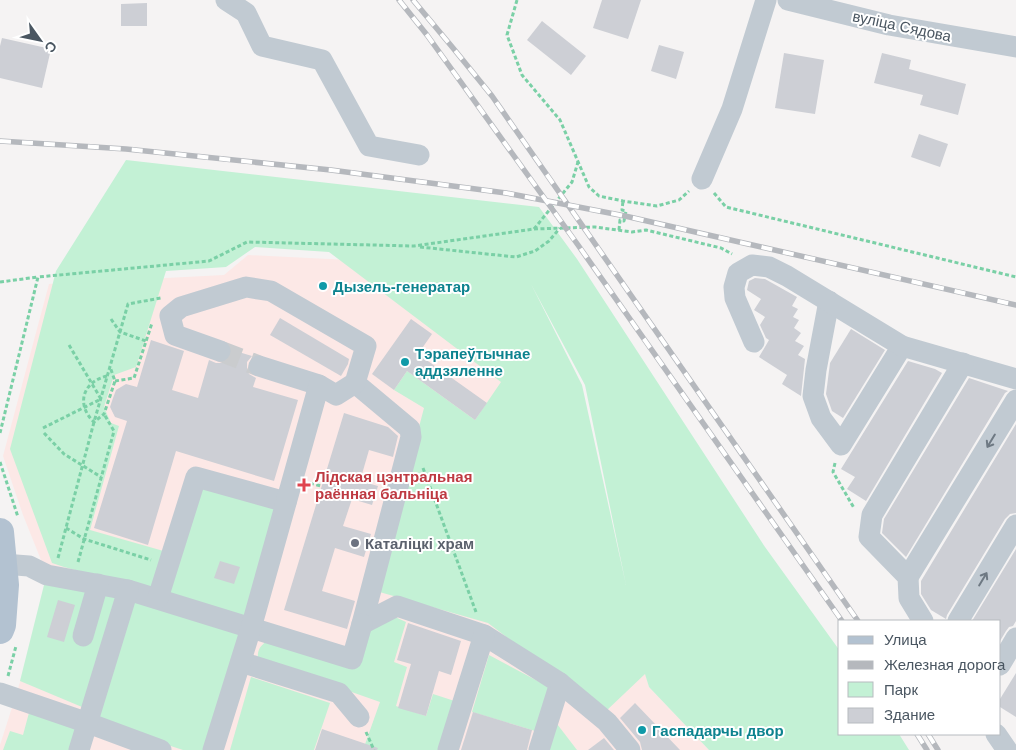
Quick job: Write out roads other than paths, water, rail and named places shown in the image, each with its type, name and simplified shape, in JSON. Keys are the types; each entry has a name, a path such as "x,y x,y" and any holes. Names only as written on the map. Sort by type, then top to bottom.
{"main road":[{"path":"0,532 5,585 0,630"}],"street":[{"path":"226,0 246,13 262,46 322,60 369,146 419,155"},
{"path":"702,179 732,108 766,0"},
{"name":"вуліца Сядова","path":"788,0 890,25 1016,48"},
{"path":"754,342 735,298 734,286 738,273 752,265 769,267 787,276 902,346 1016,379"},
{"path":"220,351 175,335 170,316 181,307 246,288 271,291 366,346 355,383 336,395 319,386 260,366"},
{"path":"829,301 813,396 821,418 841,445 902,346"},
{"path":"908,577 870,537 872,515 962,364"},
{"path":"3,564 29,566 47,574 158,598 352,659 411,437 410,429 355,383"},
{"path":"213,750 251,628 319,386"},
{"path":"922,620 908,598 908,577 1016,400"},
{"path":"158,598 196,477 286,502"},
{"path":"959,620 1016,525"},
{"path":"83,636 98,584"},
{"path":"79,750 128,590"},
{"path":"362,624 397,606 484,635 560,684 607,722 630,750"},
{"path":"448,750 484,635"},
{"path":"1001,663 1016,638"},
{"path":"240,662 339,693 359,717"},
{"path":"539,750 560,684"},
{"path":"0,693 161,750"},
{"path":"997,735 1007,750"}],"tunnel":[{"path":"220,351 259,366"}],"railway":[{"path":"399,0 427,35 578,245 841,620"},
{"path":"413,0 492,96 857,620"},
{"path":"0,141 126,149 331,170 506,193 625,216 1016,305"},
{"path":"918,735 927,750"},
{"path":"929,735 938,750"}],"place":[{"name":"Дызель-генератар","path":"323,286"},
{"name":"Тэрапеўтычнае аддзяленне","path":"405,362"},
{"name":"Лідская цэнтральная раённая бальніца","path":"304,485"},
{"name":"Каталіцкі храм","path":"355,543"},
{"name":"Гаспадарчы двор","path":"642,730"}]}
